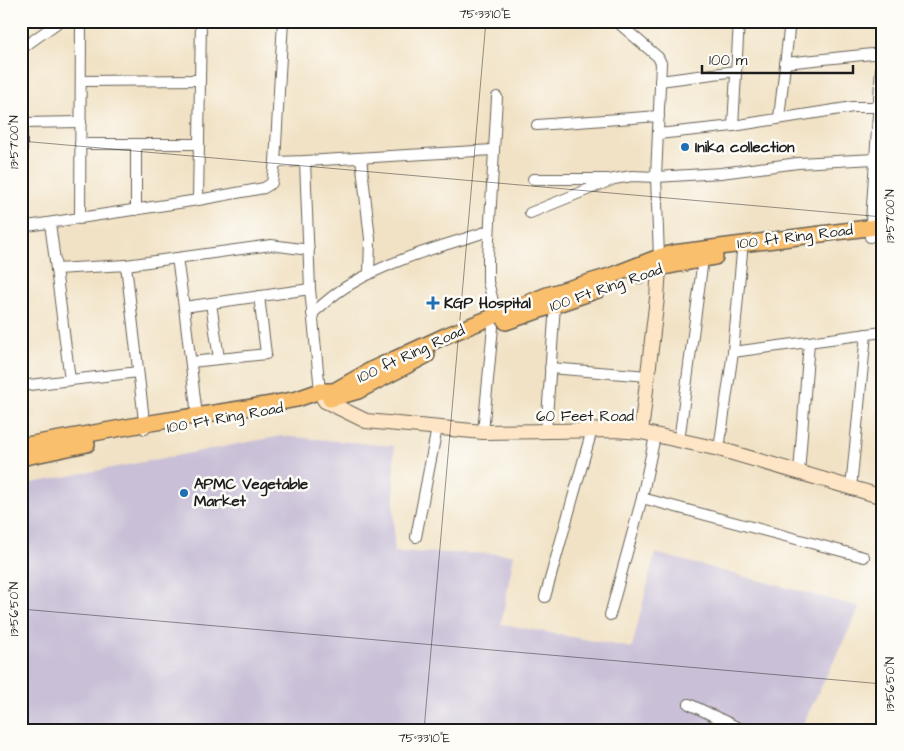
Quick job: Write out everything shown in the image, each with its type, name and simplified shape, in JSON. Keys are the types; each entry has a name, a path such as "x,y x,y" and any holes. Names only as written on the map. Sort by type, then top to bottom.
{"main road":[{"name":"100 Ft Ring Road","path":"495,321 555,305 659,262 703,259 876,231"},
{"name":"100 ft Ring Road","path":"21,446 145,428 197,416 323,396 371,370 445,336 495,321 547,295 659,262 683,252 876,231"},
{"name":"100 Ft Ring Road","path":"21,458 145,428 323,396"}],"street":[{"path":"21,48 60,21"},
{"path":"80,219 81,21"},
{"path":"198,200 201,21"},
{"path":"81,122 21,122 22,227 198,200 269,186 272,183 276,162 283,21"},
{"path":"610,615 642,498 648,434 648,376 659,262 656,177 660,63 658,57 616,21"},
{"path":"733,126 739,21"},
{"path":"780,118 790,21"},
{"path":"876,231 875,159 883,36"},
{"path":"785,63 882,53"},
{"path":"660,81 736,71"},
{"path":"81,81 200,80"},
{"path":"483,432 495,321 488,282 497,97"},
{"path":"658,134 733,126 853,107 878,107"},
{"path":"537,125 658,116"},
{"path":"80,144 199,144"},
{"path":"136,144 136,210"},
{"path":"276,162 493,150"},
{"path":"361,158 370,239 369,274"},
{"path":"534,179 656,177 721,173 798,163 875,159"},
{"path":"305,161 310,289 323,396"},
{"path":"530,213 614,179"},
{"path":"50,223 70,380"},
{"path":"312,314 347,286 369,274 409,257 489,231"},
{"path":"56,269 126,265 271,245 309,250"},
{"path":"719,449 732,352 742,252"},
{"path":"177,258 197,416"},
{"path":"679,441 703,259"},
{"path":"126,265 145,428"},
{"path":"184,307 310,289"},
{"path":"191,362 266,354 259,296"},
{"path":"211,303 219,359"},
{"path":"546,431 555,305"},
{"path":"732,352 883,332"},
{"path":"851,488 866,334"},
{"path":"799,473 808,342"},
{"path":"550,368 648,376"},
{"path":"21,386 138,372"},
{"name":"60 Feet Road","path":"323,396 366,422 483,432 614,430 648,434 719,449 883,497"},
{"path":"416,537 437,428"},
{"path":"545,597 592,430"},
{"path":"642,498 864,557"},
{"path":"689,704 743,730"}],"shaded area":[{"path":"281,436 394,446 394,552 514,554 501,624 632,648 655,553 860,607 800,730 21,730 21,485"}],"place":[{"name":"Inika collection","path":"685,147"},
{"name":"KGP Hospital","path":"433,303"},
{"name":"APMC Vegetable Market","path":"184,493"}]}
